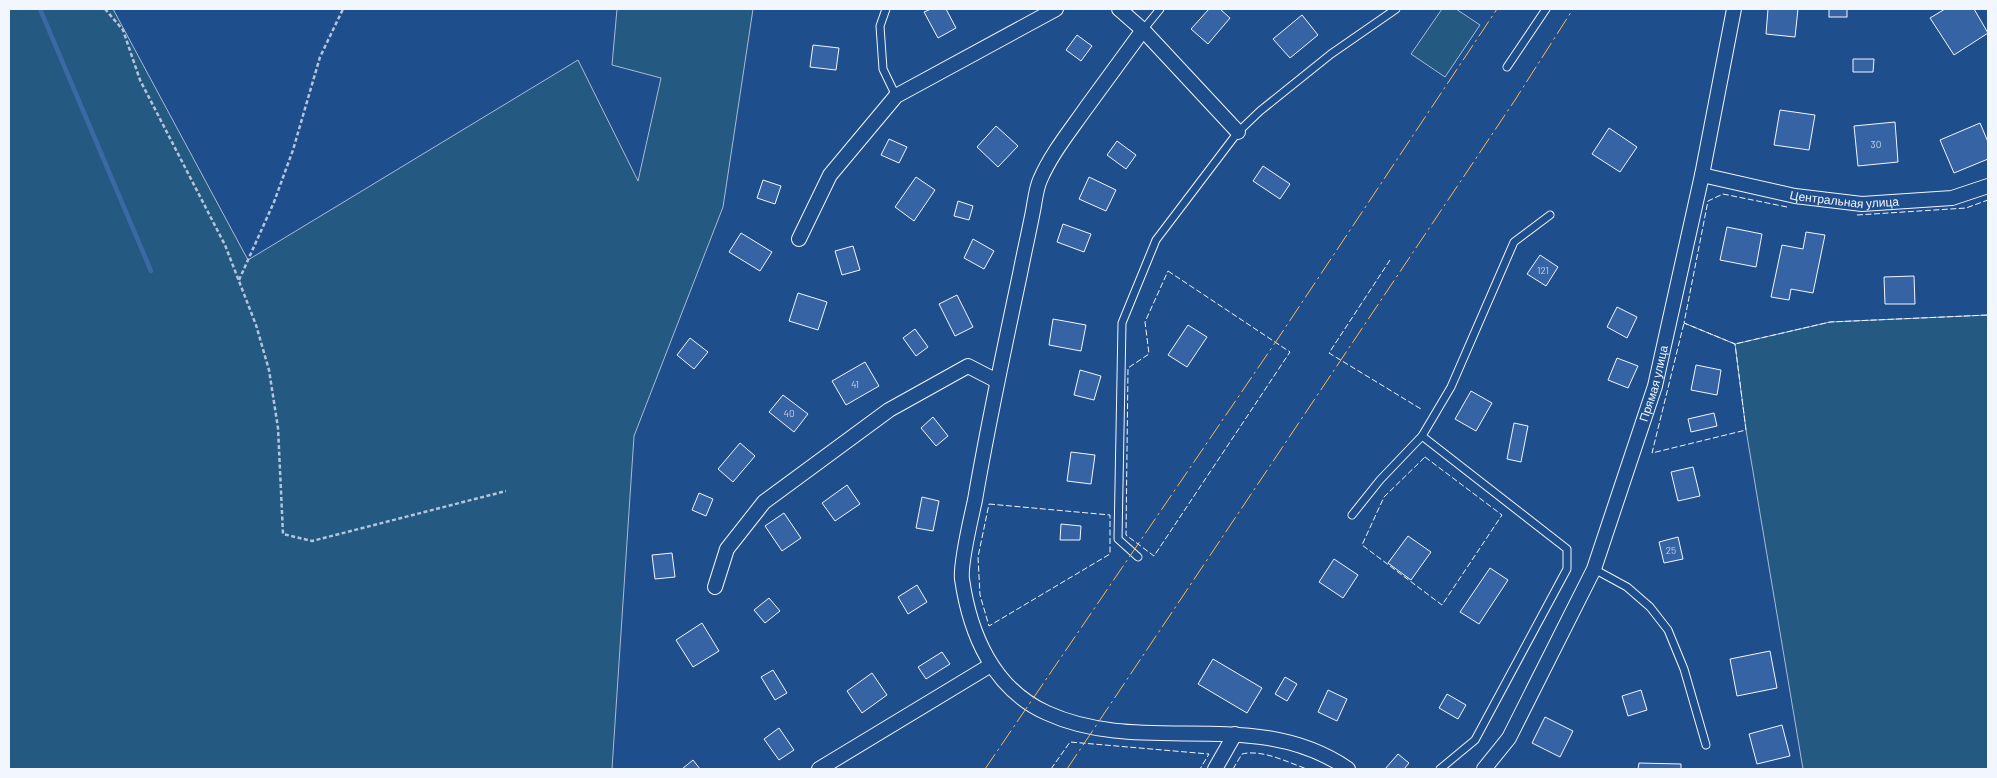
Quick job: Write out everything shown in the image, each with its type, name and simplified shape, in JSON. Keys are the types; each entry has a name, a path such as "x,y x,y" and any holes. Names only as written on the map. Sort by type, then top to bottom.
{"street":[{"path":"799,239 830,175 896,96 1056,9"},
{"path":"1120,9 1143,30 1238,132"},
{"name":"Прямая улица","path":"1484,769 1509,738 1594,569 1655,386 1702,175 1734,9"},
{"path":"1143,30 1062,141 1040,181 997,381 961,576 976,639 991,665 1004,682 1022,698 1044,712 1067,722 1104,730 1140,733 1216,732 1267,737 1307,748 1348,769"},
{"name":"Центральная улица","path":"1702,175 1795,196 1862,204 1952,198 1988,186"},
{"path":"715,586 727,549 764,502 889,410 968,366 997,381"},
{"path":"819,769 991,665"},
{"path":"1215,769 1235,734"}],"lane":[{"path":"886,9 880,26 883,69 896,96"},
{"path":"1143,30 1160,9"},
{"path":"1138,557 1118,539 1122,323 1156,240 1238,132 1260,111 1331,54 1396,9"},
{"path":"1508,68 1546,9"},
{"path":"1352,515 1380,480 1422,436 1451,387 1514,242 1550,215"},
{"path":"1422,436 1566,549 1567,569 1475,740 1440,769"},
{"path":"1594,569 1627,587 1650,607 1668,630 1684,669 1706,745"}],"path":[{"path":"105,9 123,30 140,80 225,245 256,325 269,370 278,428 283,534 312,541 506,491"},
{"path":"239,281 274,202 293,150 320,57 343,9"}],"shaded area":[{"path":"9,9 113,9 248,260 578,60 638,181 661,78 612,65 617,9 753,9 723,207 634,436 612,769 9,769"},
{"path":"1442,9 1456,9 1480,25 1445,77 1411,54"},
{"path":"1988,315 1988,769 1803,769 1746,430 1735,344 1830,322"}],"building":[{"path":"931,9 946,9 956,28 938,38 924,12"},
{"path":"1209,9 1220,9 1230,18 1208,44 1191,29"},
{"path":"1768,9 1798,9 1795,37 1766,34"},
{"path":"1829,9 1847,9 1847,17 1829,17"},
{"path":"1945,9 1974,9 1988,33 1954,55 1930,18"},
{"path":"1302,15 1318,35 1290,58 1273,39"},
{"path":"1077,35 1092,46 1081,61 1066,50"},
{"path":"813,45 839,48 836,70 810,67"},
{"path":"1853,59 1874,59 1873,72 1853,72"},
{"path":"1780,110 1815,115 1809,150 1774,145"},
{"path":"1895,122 1898,162 1858,166 1854,126"},
{"path":"1980,123 1988,142 1988,159 1954,173 1940,140"},
{"path":"996,126 1018,146 998,167 977,147"},
{"path":"1609,128 1637,147 1620,172 1592,154"},
{"path":"889,139 907,147 899,163 881,155"},
{"path":"1117,141 1136,155 1126,169 1107,155"},
{"path":"1263,166 1290,184 1280,199 1253,181"},
{"path":"916,177 935,190 914,221 895,207"},
{"path":"1089,177 1116,190 1106,211 1079,199"},
{"path":"763,180 781,186 775,204 757,198"},
{"path":"958,201 973,206 969,220 954,216"},
{"path":"1063,224 1091,234 1084,252 1057,242"},
{"path":"1727,227 1762,234 1756,267 1720,260"},
{"path":"1806,232 1825,235 1813,293 1791,289 1789,300 1771,297 1782,245 1803,249"},
{"path":"741,233 772,252 760,271 729,252"},
{"path":"973,239 994,251 984,269 964,258"},
{"path":"853,246 860,270 842,275 835,251"},
{"path":"1540,255 1558,267 1546,286 1527,274"},
{"path":"1914,276 1915,304 1885,304 1884,277"},
{"path":"798,293 827,302 818,330 789,321"},
{"path":"957,295 973,327 955,336 939,304"},
{"path":"1617,307 1637,317 1627,338 1607,327"},
{"path":"1053,319 1086,325 1081,351 1049,345"},
{"path":"1188,325 1207,337 1187,367 1168,355"},
{"path":"915,329 928,347 916,356 903,338"},
{"path":"690,338 708,352 694,369 677,355"},
{"path":"1617,358 1638,366 1628,388 1608,380"},
{"path":"865,362 879,386 846,405 832,381"},
{"path":"1696,365 1721,370 1717,395 1691,390"},
{"path":"1080,370 1101,376 1094,400 1074,395"},
{"path":"1471,391 1492,403 1476,431 1455,419"},
{"path":"783,395 808,414 794,432 769,412"},
{"path":"1714,413 1717,426 1691,432 1688,419"},
{"path":"933,417 948,436 936,446 921,428"},
{"path":"1514,423 1528,426 1521,462 1507,459"},
{"path":"740,443 755,456 733,482 718,469"},
{"path":"1071,452 1095,455 1091,484 1067,481"},
{"path":"1693,467 1700,496 1678,501 1671,472"},
{"path":"847,485 860,504 835,521 822,503"},
{"path":"699,493 713,499 706,516 692,510"},
{"path":"922,497 939,501 933,531 916,528"},
{"path":"784,513 801,538 782,551 765,526"},
{"path":"1061,524 1081,526 1080,540 1060,540"},
{"path":"1408,536 1431,552 1411,580 1388,563"},
{"path":"1678,537 1683,559 1664,563 1659,542"},
{"path":"672,553 675,577 655,579 652,555"},
{"path":"1334,559 1358,575 1343,598 1319,582"},
{"path":"1490,568 1508,580 1479,624 1460,612"},
{"path":"917,585 927,602 908,614 898,597"},
{"path":"769,598 780,611 765,623 754,610"},
{"path":"702,623 719,651 693,667 676,640"},
{"path":"1770,651 1777,688 1737,696 1730,659"},
{"path":"942,652 950,664 926,679 918,667"},
{"path":"1213,659 1262,688 1247,713 1198,684"},
{"path":"773,670 787,693 775,700 761,677"},
{"path":"872,673 887,695 862,713 847,691"},
{"path":"1285,677 1297,684 1287,701 1275,694"},
{"path":"1328,690 1347,699 1337,721 1318,712"},
{"path":"1641,690 1647,710 1628,716 1622,696"},
{"path":"1447,694 1466,705 1458,719 1439,708"},
{"path":"1545,717 1573,731 1560,757 1532,743"},
{"path":"1782,725 1790,756 1757,764 1749,734"},
{"path":"779,728 794,750 779,760 764,739"},
{"path":"1398,754 1409,763 1404,769 1385,769"},
{"path":"693,760 700,769 682,769"},
{"path":"1639,763 1681,764 1681,769 1638,769"}],"waterway":[{"path":"40,9 151,271"}],"fence":[{"path":"1787,207 1723,194 1708,201 1684,323 1735,344 1830,322 1988,315"},
{"path":"1857,215 1966,208 1988,200"},
{"path":"1390,260 1329,353 1421,409"},
{"path":"1168,271 1290,352 1154,556 1126,535 1128,368 1149,354 1145,322 1168,271"},
{"path":"1684,323 1735,344 1746,430 1652,453 1684,323"},
{"path":"1425,457 1502,515 1442,605 1362,545 1384,497 1425,457"},
{"path":"989,504 1110,515 1110,554 989,626 980,595 978,557 989,504"},
{"path":"1051,769 1070,742 1209,754 1200,769"},
{"path":"1233,769 1242,754 1250,753 1274,757 1307,769"}],"power":[{"path":"985,769 1277,340 1497,9"},
{"path":"1067,769 1515,100 1573,9"}]}
